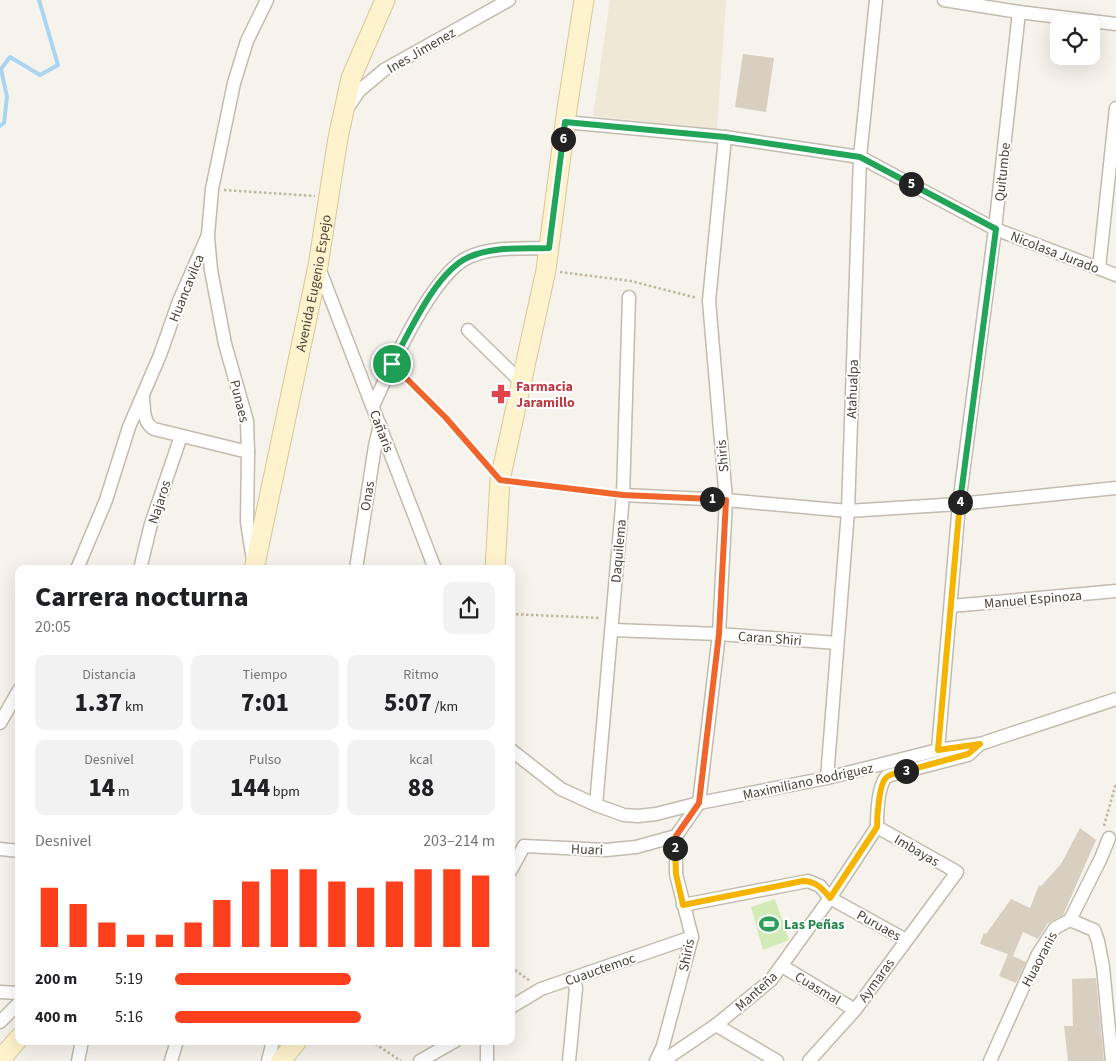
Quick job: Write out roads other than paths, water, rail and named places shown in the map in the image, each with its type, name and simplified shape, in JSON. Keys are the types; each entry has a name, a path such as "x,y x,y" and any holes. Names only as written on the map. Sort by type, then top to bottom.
{"main road":[{"name":"Avenida Eugenio Espejo","path":"255,565 318,266 338,138 351,78 385,0"},
{"path":"495,565 500,480 546,270 565,122 584,0"},
{"path":"0,1060 15,1043"},
{"path":"282,1061 294,1045"}],"street":[{"name":"Huancavilca","path":"83,565 129,428 160,355 179,301 208,235 212,189 234,83 247,41 267,0"},
{"name":"Ines Jimenez","path":"344,113 359,91 384,70 509,0"},
{"name":"Atahualpa","path":"827,778 848,511 860,157 876,0"},
{"path":"944,0 1019,12 1116,24"},
{"name":"Quitumbe","path":"938,750 959,504 996,229 1019,12"},
{"path":"1099,268 1116,108"},
{"name":"Nicolasa Jurado","path":"565,122 725,137 860,157 996,229 1116,275"},
{"name":"Shiris","path":"656,1061 662,1046 692,937 676,874 676,836 699,803 719,634 726,500 709,301 725,137"},
{"name":"Punaes","path":"208,235 211,270 225,344 247,421 246,522 253,565"},
{"path":"373,406 392,364 431,293 453,268 469,257 496,250 549,248"},
{"name":"Cañaris","path":"318,266 433,565"},
{"name":"Daquilema","path":"596,805 623,495 628,297"},
{"path":"468,330 522,383"},
{"path":"142,395 144,418 149,427 248,452"},
{"name":"Onas","path":"357,565 380,425"},
{"name":"Najaros","path":"141,565 151,524 181,436"},
{"path":"623,495 726,500 848,511 959,504 1116,488"},
{"name":"Manuel Espinoza","path":"951,606 1116,591"},
{"name":"Caran Shiri","path":"613,624 837,643"},
{"path":"0,723 15,697"},
{"name":"Maximiliano Rodriguez","path":"515,753 561,789 624,815 638,816 656,814 699,803 827,778 938,750 980,744 1116,699"},
{"name":"Manteña","path":"663,1061 716,1025 771,980 830,898 877,827 877,814 883,781 887,776 968,754 980,744"},
{"name":"Imbayas","path":"877,827 957,872"},
{"name":"Huari","path":"515,863 524,846 606,850 636,847 676,836"},
{"name":"Huaoranis","path":"990,1061 1038,954 1055,928 1070,920 1109,838"},
{"path":"0,848 15,850"},
{"name":"Aymaras","path":"809,1061 855,1010 957,872"},
{"name":"Puruaes","path":"683,905 808,881 820,886 830,898 906,940"},
{"path":"1070,920 1094,930 1098,941 1104,967 1112,1061"},
{"name":"Cuauctemoc","path":"515,1005 541,989 692,937"},
{"name":"Cuasmal","path":"782,966 855,1010"},
{"path":"568,1061 576,988 573,979"},
{"path":"0,992 15,993"},
{"path":"0,1022 15,1007"},
{"path":"716,1025 776,1061"},
{"path":"78,1061 81,1045"},
{"path":"171,1061 176,1045"},
{"path":"268,1061 272,1045"},
{"path":"420,1061 447,1045"},
{"path":"486,1045 487,1061"},
{"path":"997,1048 1001,1061"}],"waterway":[{"path":"0,126 4,123 7,97 1,69 10,57 40,75 58,65 39,0"}],"place":[{"name":"Farmacia Jaramillo","path":"501,394"},
{"name":"Las Peñas","path":"769,924"}]}
